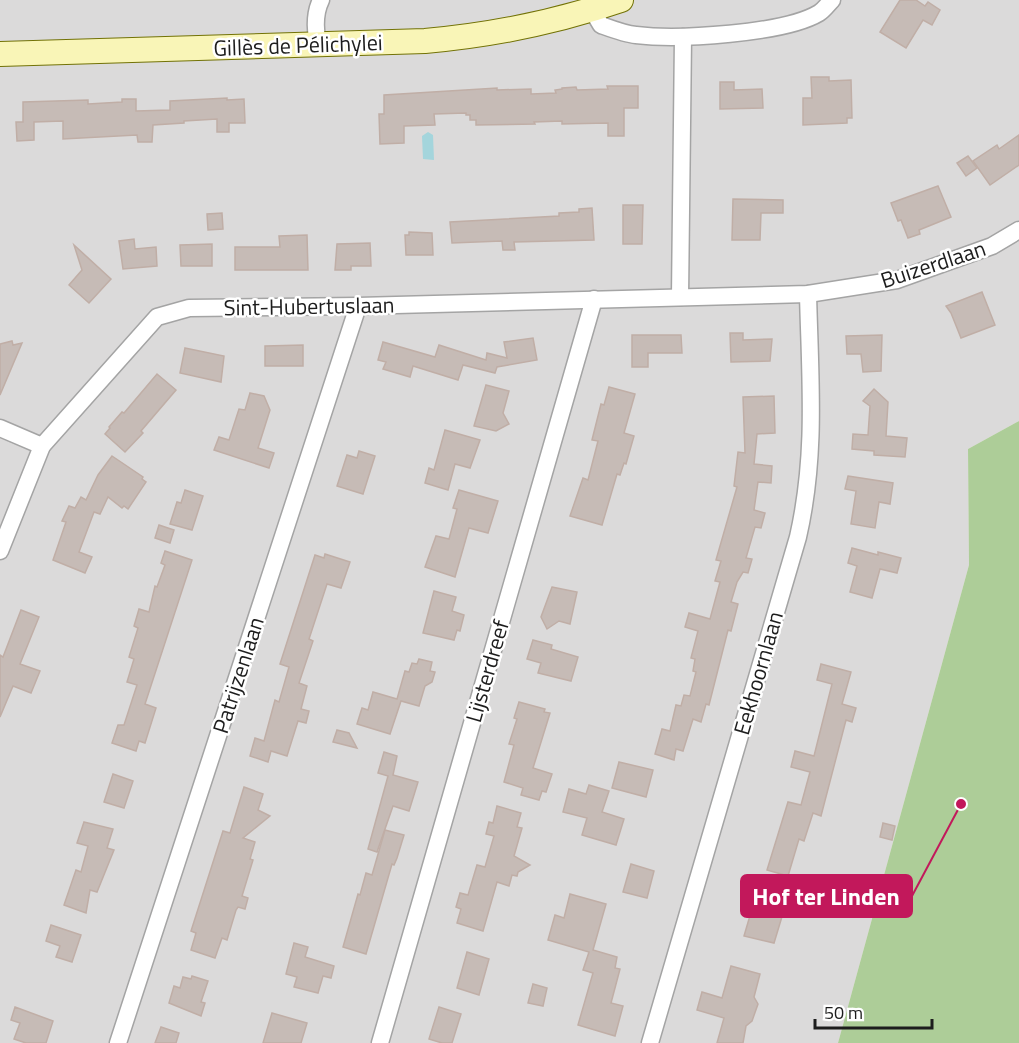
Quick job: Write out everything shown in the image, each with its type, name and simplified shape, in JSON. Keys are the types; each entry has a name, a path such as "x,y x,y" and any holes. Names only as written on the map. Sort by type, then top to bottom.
{"main road":[{"name":"Gillès de Pélichylei","path":"0,54 425,41 471,37 551,22 621,0"}],"street":[{"path":"318,45 315,26 321,0"},
{"path":"592,10 601,25 634,35 683,37 758,30 797,22 820,13 832,0"},
{"path":"680,297 683,37"},
{"name":"Buizerdlaan","path":"808,294 897,280 992,246 1019,230"},
{"name":"Sint-Hubertuslaan","path":"0,551 42,446 157,317 189,308 358,306 808,294"},
{"name":"Eekhoornlaan","path":"650,1043 805,507 812,427 808,294"},
{"name":"Lijsterdreef","path":"380,1043 594,299"},
{"name":"Patrijzenlaan","path":"118,1043 358,306"},
{"path":"0,428 42,446"}],"shaded area":[{"path":"0,0 1019,0 1019,421 968,449 969,565 838,1043 0,1043"}],"green space":[{"path":"1019,421 1019,1043 838,1043 969,565 968,449"}],"water":[{"path":"428,132 433,135 434,160 423,159 422,136"}],"building":[{"path":"900,0 916,0 925,6 928,2 940,10 932,25 923,20 906,48 880,32"},
{"path":"811,77 829,77 829,81 851,80 852,118 847,118 847,123 803,125 803,98 812,98"},
{"path":"720,82 734,82 734,90 762,89 763,108 720,109"},
{"path":"607,86 638,86 638,108 624,108 624,136 608,136 608,123 562,124 562,121 476,125 476,120 470,120 470,115 466,113 434,114 435,125 404,126 404,143 380,144 379,114 384,114 384,95 497,88 497,90 531,89 531,94 556,93 555,90 562,88 608,89"},
{"path":"227,98 227,100 244,99 245,123 229,123 229,132 217,132 217,119 153,125 152,142 138,142 137,135 63,139 63,121 34,122 34,140 17,141 16,122 23,122 23,102 88,100 88,104 136,99 136,111 170,110 170,101"},
{"path":"1019,135 1019,165 990,185 973,161 997,145 999,149"},
{"path":"968,156 977,168 966,176 957,163"},
{"path":"938,186 951,217 919,230 920,234 908,238 891,203"},
{"path":"733,199 783,200 783,213 761,213 760,240 732,240"},
{"path":"623,205 643,205 642,244 623,244"},
{"path":"592,208 594,240 514,242 515,250 503,250 502,241 452,243 450,222 559,216 559,213 579,212 579,209"},
{"path":"222,213 223,229 208,230 207,214"},
{"path":"409,232 432,233 433,255 406,255 405,235 409,235"},
{"path":"307,235 308,270 235,270 235,247 280,247 279,236"},
{"path":"134,239 135,249 156,247 157,266 123,269 119,241"},
{"path":"370,243 371,266 351,266 351,270 335,270 337,244"},
{"path":"212,244 212,266 181,266 180,245"},
{"path":"74,245 111,279 89,303 69,285 82,270"},
{"path":"982,292 995,325 961,338 946,306"},
{"path":"730,333 743,333 743,340 772,339 770,361 731,362"},
{"path":"632,335 681,335 682,353 648,353 648,367 632,367"},
{"path":"882,335 881,371 863,372 861,354 847,354 846,336"},
{"path":"533,338 537,360 497,367 495,373 463,365 458,380 413,366 410,377 383,369 386,362 378,360 383,342 435,357 439,345 486,360 487,353 507,358 504,342"},
{"path":"12,341 13,345 22,343 0,395 0,344"},
{"path":"303,345 303,366 265,366 265,346"},
{"path":"185,348 224,356 221,382 180,373"},
{"path":"157,374 176,390 141,431 143,433 125,452 105,434"},
{"path":"486,385 509,391 503,413 509,424 496,431 474,426"},
{"path":"609,387 635,394 624,433 634,436 626,464 624,463 620,475 617,474 602,525 570,516 583,478 588,480 598,441 592,440 601,404 604,405"},
{"path":"874,389 888,402 886,436 907,438 905,457 874,455 874,451 852,449 853,434 868,435 870,406 863,401"},
{"path":"250,393 264,396 270,410 258,448 274,453 269,468 214,450 219,437 229,440 239,409 245,410"},
{"path":"774,396 775,433 757,434 754,464 772,466 771,483 758,482 754,510 765,513 761,528 755,527 746,558 752,559 748,573 743,572 737,582 731,602 738,604 731,631 728,630 709,705 706,704 701,722 693,719 683,751 676,749 674,760 655,754 662,729 670,731 676,705 681,706 684,695 690,696 696,672 693,671 695,659 691,658 698,631 685,627 689,613 710,619 720,582 715,581 721,561 716,560 737,487 734,486 738,452 745,453 743,397"},
{"path":"445,430 480,440 470,468 455,464 448,490 425,483 429,468 434,470"},
{"path":"359,451 375,456 363,494 337,486 347,455 357,458"},
{"path":"112,456 143,477 142,479 146,482 128,509 124,506 122,508 108,497 100,514 94,512 79,552 92,557 85,573 53,560 66,522 62,521 69,506 75,508 81,497 86,500 98,475"},
{"path":"848,476 893,483 890,504 879,502 875,528 851,524 856,491 845,489"},
{"path":"185,490 203,496 192,530 170,524 177,502 181,503"},
{"path":"459,490 498,501 488,533 469,528 455,577 425,567 436,536 449,539 457,509 453,508"},
{"path":"159,525 174,530 170,543 155,538"},
{"path":"852,548 901,558 897,573 880,569 872,598 850,592 857,566 848,563"},
{"path":"165,551 192,560 145,704 156,708 145,743 139,741 136,751 112,743 118,725 124,725 137,685 127,682 134,659 129,657 138,628 134,626 139,609 149,612 155,586 157,587 165,565 161,563"},
{"path":"325,554 350,562 341,588 327,584 309,639 313,641 299,683 307,686 301,709 309,711 306,723 298,721 287,756 271,751 268,762 250,756 255,738 264,741 275,700 279,702 289,667 280,664 315,555 324,558"},
{"path":"552,587 577,592 570,624 559,621 547,629 541,617"},
{"path":"434,591 456,597 452,611 464,615 460,631 457,630 454,640 423,633"},
{"path":"21,610 39,617 20,664 40,671 31,693 13,686 0,717 0,655 3,657"},
{"path":"533,640 552,645 551,649 578,657 571,681 538,673 541,663 527,659"},
{"path":"419,659 432,662 430,671 435,672 432,682 425,686 419,706 401,701 390,734 357,724 362,708 368,710 373,692 397,699 405,671 409,672 412,663 417,664"},
{"path":"821,664 851,672 842,704 856,708 852,722 846,720 821,816 813,813 804,841 799,839 788,876 767,870 788,802 801,805 810,772 791,767 795,751 814,756 832,684 817,680"},
{"path":"519,702 545,709 544,712 550,713 533,768 552,774 546,792 542,791 539,800 521,795 523,788 504,782 514,745 509,744 517,719 514,718"},
{"path":"337,730 349,733 357,748 333,742"},
{"path":"384,752 397,756 393,775 418,782 409,811 393,806 377,852 368,849 388,776 378,773"},
{"path":"619,762 653,770 646,797 612,788"},
{"path":"113,774 133,781 124,808 104,802"},
{"path":"589,785 609,791 602,812 624,819 616,845 582,835 587,818 563,812 569,789 586,794"},
{"path":"244,787 263,794 258,810 270,816 243,838 255,842 250,859 253,860 242,896 248,898 245,909 238,907 236,910 227,940 222,938 215,958 191,950 196,933 191,931 223,831 230,833"},
{"path":"497,806 521,813 517,827 522,828 514,856 530,865 518,872 517,876 512,875 509,886 497,882 483,931 457,923 461,909 456,907 460,893 468,895 477,865 485,867 494,836 486,834 489,822 493,823"},
{"path":"84,822 113,829 107,848 114,850 97,892 90,890 86,913 64,905 76,870 81,872 88,846 77,843"},
{"path":"883,823 895,826 892,840 880,837"},
{"path":"385,830 404,835 397,858 394,865 392,864 366,954 343,947 358,894 360,895 366,873 372,875"},
{"path":"631,864 654,871 647,898 623,892"},
{"path":"570,894 606,904 593,950 617,957 615,968 620,969 611,1003 623,1006 615,1036 578,1025 593,973 583,970 589,952 548,940 555,915 564,918"},
{"path":"754,902 784,910 774,943 744,936"},
{"path":"51,925 81,935 72,962 56,957 60,946 46,941"},
{"path":"294,943 308,947 305,957 334,966 331,978 323,976 318,993 294,987 297,977 286,974"},
{"path":"467,952 489,959 479,995 457,988"},
{"path":"731,966 760,974 754,997 758,1004 752,1021 746,1026 743,1043 717,1043 724,1018 697,1010 702,992 722,998"},
{"path":"192,976 208,981 201,1002 205,1003 201,1016 169,1003 174,986 180,988 183,977 191,979"},
{"path":"533,984 547,988 543,1006 528,1003"},
{"path":"15,1007 53,1021 46,1043 26,1043 14,1039 20,1023 11,1020"},
{"path":"439,1007 461,1014 452,1043 429,1039"},
{"path":"272,1013 307,1023 301,1043 263,1043"},
{"path":"161,1027 179,1033 176,1043 155,1043"}],"place":[{"name":"Hof ter Linden","path":"961,804"}]}
